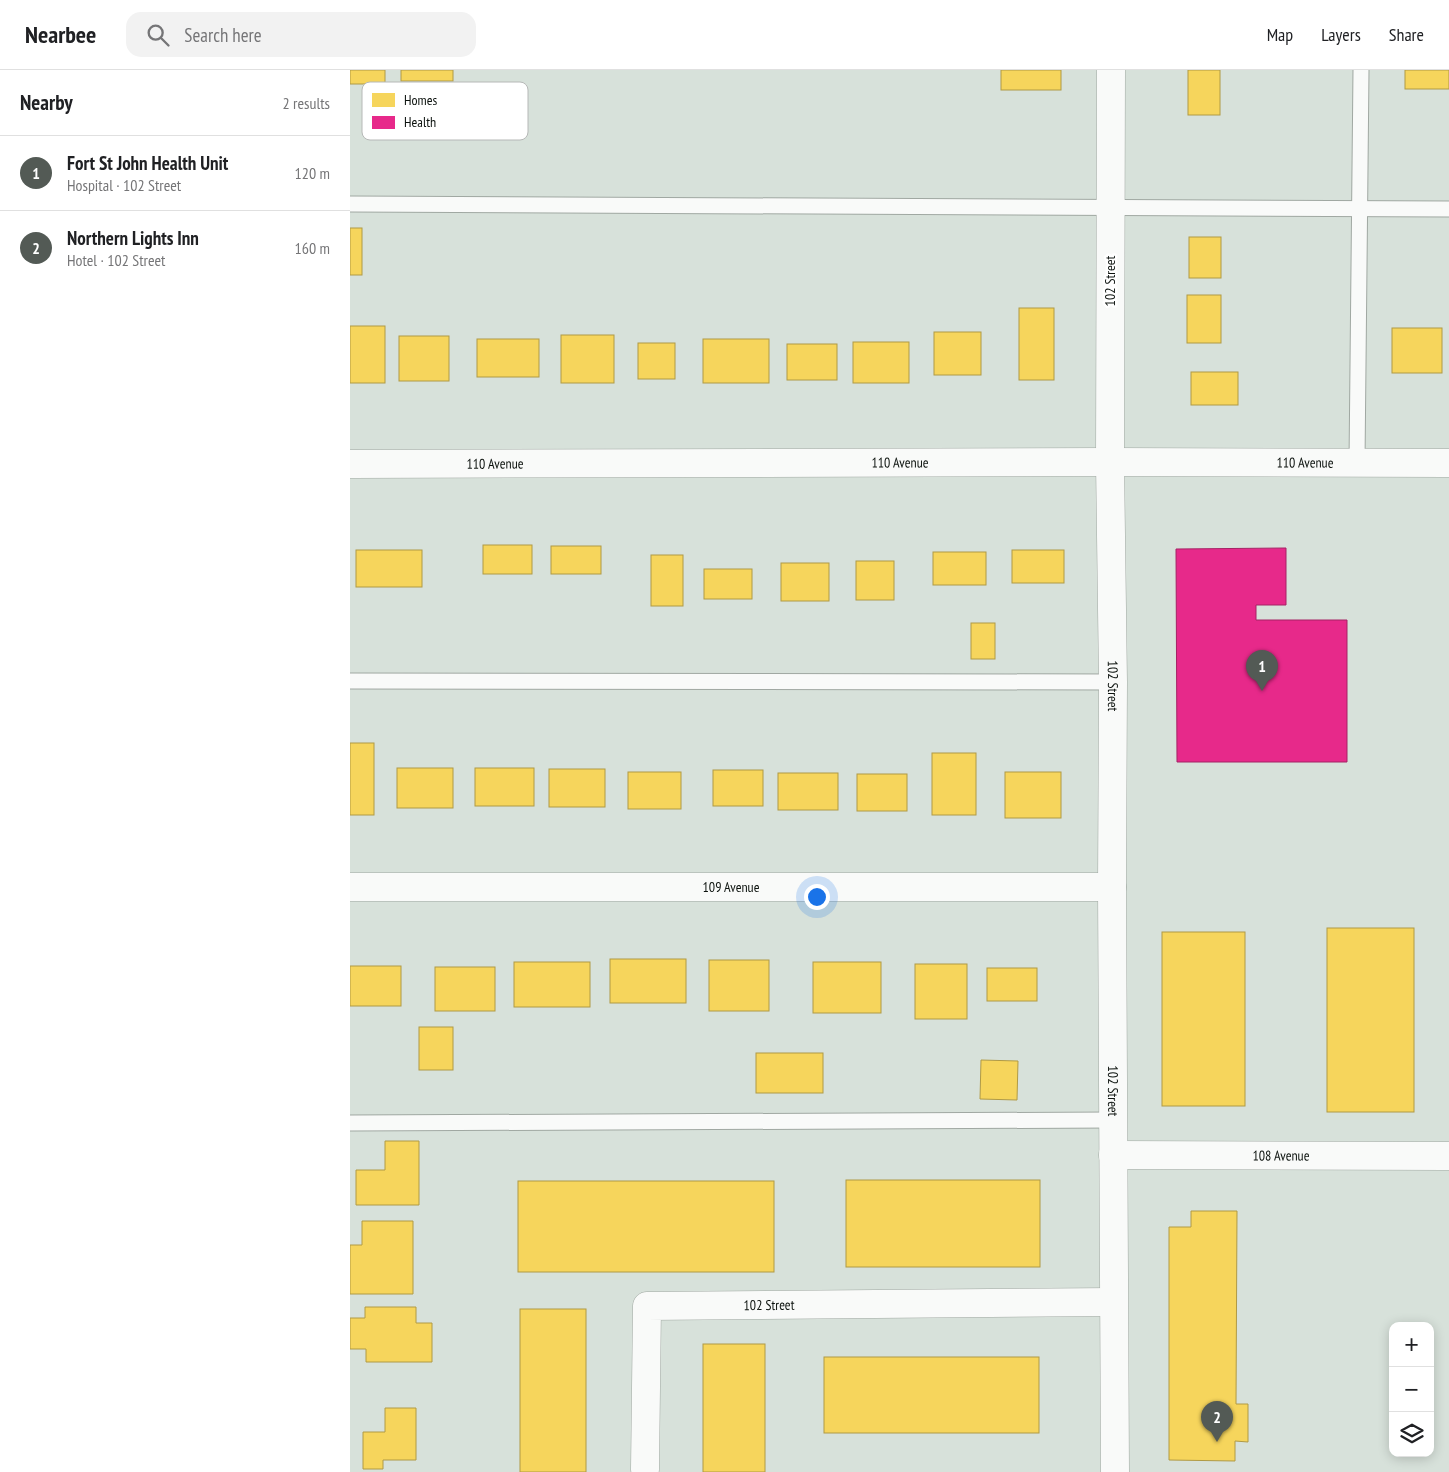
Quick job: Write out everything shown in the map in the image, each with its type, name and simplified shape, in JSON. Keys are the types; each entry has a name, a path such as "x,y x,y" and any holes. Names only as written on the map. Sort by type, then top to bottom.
{"street":[{"name":"102 Street","path":"1111,70 1110,462 1113,682 1113,1302 1115,1472"},
{"name":"110 Avenue","path":"350,464 1449,463"},
{"name":"109 Avenue","path":"350,887 1112,887"},
{"name":"108 Avenue","path":"1113,1155 1449,1156"},
{"name":"102 Street","path":"645,1469 647,1306 1113,1302"}],"lane":[{"path":"1357,463 1361,70"},
{"path":"350,204 1449,209"},
{"path":"350,681 1113,682"},
{"path":"350,1123 1113,1120"}],"building: Homes":[{"path":"350,70 385,70 385,82 350,84"},
{"path":"401,70 453,70 453,81 401,81"},
{"path":"1001,70 1061,70 1061,90 1001,90"},
{"path":"1188,70 1220,70 1220,115 1188,115"},
{"path":"1405,70 1449,70 1449,89 1405,89"},
{"path":"350,228 362,228 362,275 350,275"},
{"path":"1189,237 1221,237 1221,278 1189,278"},
{"path":"1187,295 1221,295 1221,343 1187,343"},
{"path":"1019,308 1054,308 1054,380 1019,380"},
{"path":"350,326 385,326 385,383 350,383"},
{"path":"1392,328 1442,328 1442,373 1392,373"},
{"path":"934,332 981,332 981,375 934,375"},
{"path":"561,335 614,335 614,383 561,383"},
{"path":"399,336 449,336 449,381 399,381"},
{"path":"477,339 539,339 539,377 477,377"},
{"path":"703,339 769,339 769,383 703,383"},
{"path":"853,342 909,342 909,383 853,383"},
{"path":"638,343 675,343 675,379 638,379"},
{"path":"787,344 837,344 837,380 787,380"},
{"path":"1191,372 1238,372 1238,405 1191,405"},
{"path":"483,545 532,545 532,574 483,574"},
{"path":"551,546 601,546 601,574 551,574"},
{"path":"356,550 422,550 422,587 356,587"},
{"path":"1012,550 1064,550 1064,583 1012,583"},
{"path":"933,552 986,552 986,585 933,585"},
{"path":"651,555 683,555 683,606 651,606"},
{"path":"856,561 894,561 894,600 856,600"},
{"path":"781,563 829,563 829,601 781,601"},
{"path":"704,569 752,569 752,599 704,599"},
{"path":"971,623 995,623 995,659 971,659"},
{"path":"350,743 374,743 374,815 350,815"},
{"path":"932,753 976,753 976,815 932,815"},
{"path":"397,768 453,768 453,808 397,808"},
{"path":"475,768 534,768 534,806 475,806"},
{"path":"549,769 605,769 605,807 549,807"},
{"path":"713,770 763,770 763,806 713,806"},
{"path":"628,772 681,772 681,809 628,809"},
{"path":"1005,772 1061,772 1061,818 1005,818"},
{"path":"778,773 838,773 838,810 778,810"},
{"path":"857,774 907,774 907,811 857,811"},
{"path":"1327,928 1414,928 1414,1112 1327,1112"},
{"path":"1162,932 1245,932 1245,1106 1162,1106"},
{"path":"610,959 686,959 686,1003 610,1003"},
{"path":"709,960 769,960 769,1011 709,1011"},
{"path":"514,962 590,962 590,1007 514,1007"},
{"path":"813,962 881,962 881,1013 813,1013"},
{"path":"915,964 967,964 967,1019 915,1019"},
{"path":"350,966 401,966 401,1006 350,1006"},
{"path":"435,967 495,967 495,1011 435,1011"},
{"path":"987,968 1037,968 1037,1001 987,1001"},
{"path":"419,1027 453,1027 453,1070 419,1070"},
{"path":"756,1053 823,1053 823,1093 756,1093"},
{"path":"981,1060 1018,1061 1017,1100 980,1099"},
{"path":"385,1141 419,1141 419,1205 356,1205 356,1170 385,1170"},
{"path":"846,1180 1040,1180 1040,1267 846,1267"},
{"path":"518,1181 774,1181 774,1272 518,1272"},
{"path":"1191,1211 1237,1211 1236,1404 1248,1404 1248,1442 1235,1441 1235,1461 1169,1460 1169,1227 1191,1227"},
{"path":"362,1221 413,1221 413,1294 350,1294 350,1245 362,1245"},
{"path":"365,1307 416,1307 416,1323 432,1323 432,1362 366,1362 366,1349 350,1349 350,1318 365,1318"},
{"path":"520,1309 586,1309 586,1472 520,1472"},
{"path":"703,1344 765,1344 765,1472 703,1472"},
{"path":"824,1357 1039,1357 1039,1433 824,1433"},
{"path":"385,1408 416,1408 416,1460 383,1460 383,1469 363,1469 363,1432 385,1432"}],"building: Health":[{"path":"1286,548 1286,605 1256,605 1256,620 1347,620 1347,762 1177,762 1176,549"}],"place":[{"name":"Fort St John Health Unit","path":"1262,691"},
{"name":"Northern Lights Inn","path":"1217,1442"}]}
